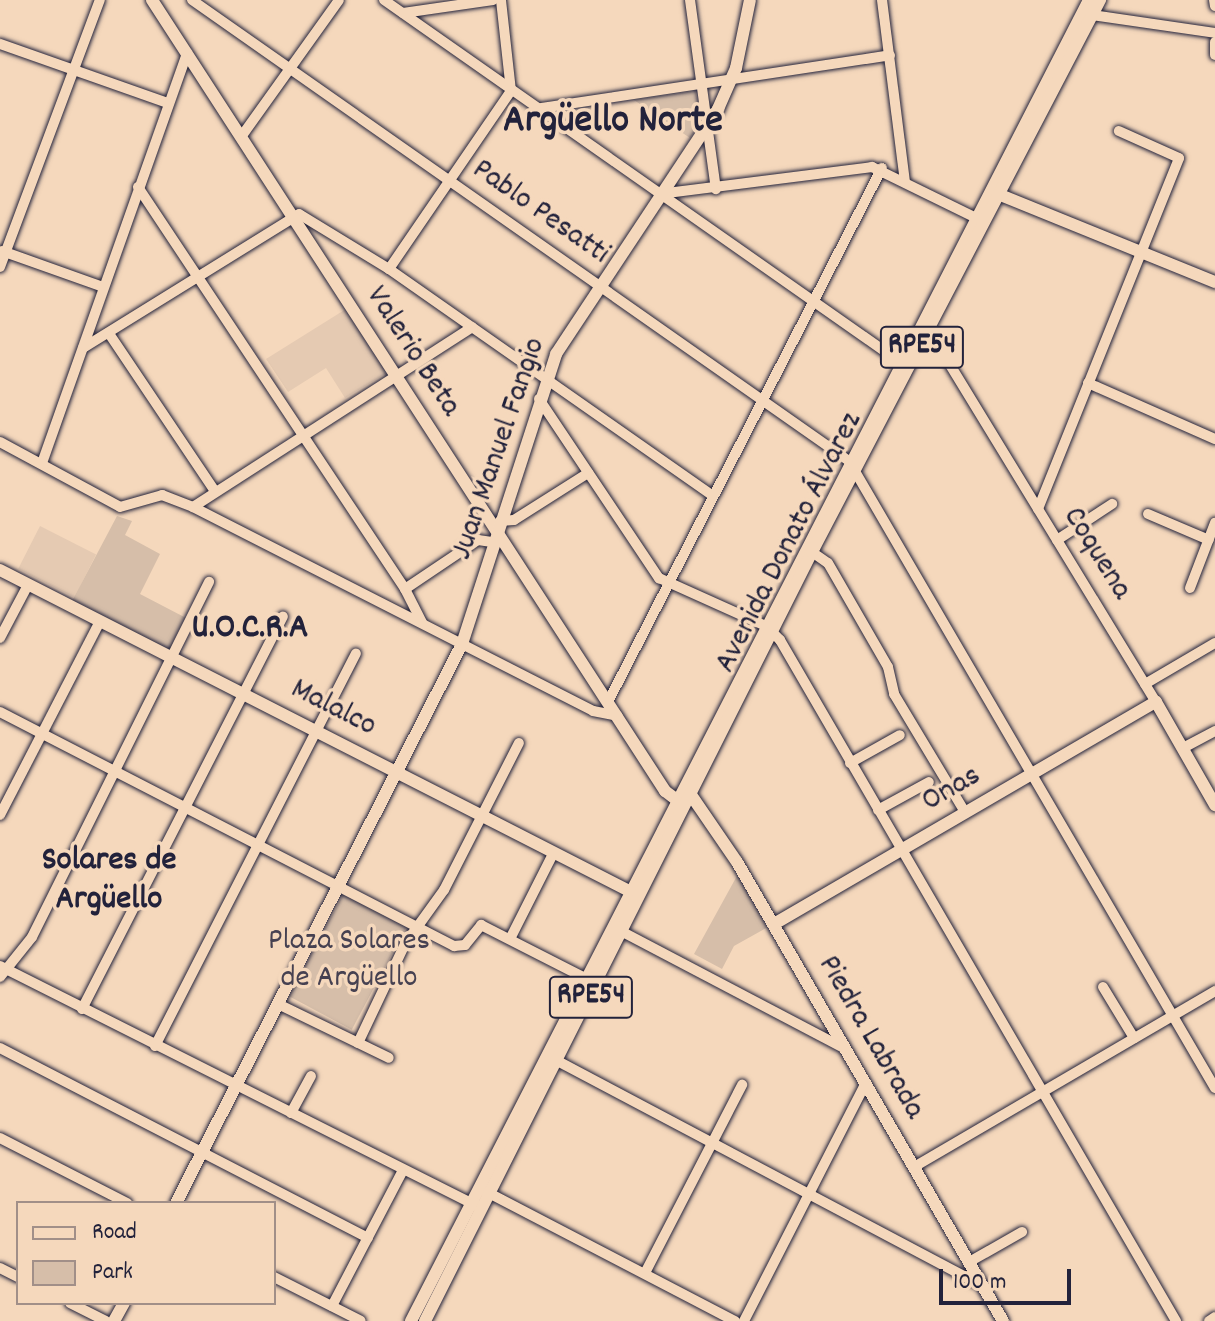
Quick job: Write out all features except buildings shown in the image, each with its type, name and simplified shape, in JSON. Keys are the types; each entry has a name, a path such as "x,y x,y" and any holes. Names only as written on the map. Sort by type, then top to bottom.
{"main road":[{"name":"Valerio Beta","path":"152,0 618,716 685,798"},
{"name":"Juan Manuel Fangio","path":"177,1201 462,644 545,380 599,286 709,125 732,79 750,0"},
{"name":"Avenida Donato Álvarez","path":"995,193 1089,0"},
{"name":"Avenida Donato Álvarez","path":"770,629 812,552 900,362 1100,0"},
{"path":"995,193 1215,282"},
{"name":"Avenida Donato Álvarez","path":"411,1321 486,1192 853,465 930,332 981,220"},
{"name":"Malalco","path":"0,570 398,770 553,854 636,894"},
{"name":"Onas","path":"774,924 1156,702"},
{"name":"Coquena","path":"1156,702 1215,805"},
{"name":"Piedra Labrada","path":"685,798 774,924 1003,1321"},
{"name":"Avenida Donato Álvarez","path":"553,1059 587,979 618,930"},
{"name":"Avenida Donato Álvarez","path":"425,1321 478,1207"}],"street":[{"path":"0,267 3,252 100,0"},
{"name":"Pablo Pesatti","path":"192,0 292,67 853,465"},
{"path":"241,137 339,0"},
{"path":"384,0 811,303 900,362"},
{"path":"403,13 493,0"},
{"path":"389,269 511,91 501,0"},
{"path":"690,0 716,189"},
{"path":"882,0 905,181"},
{"path":"1092,15 1215,33"},
{"path":"1215,42 1215,55"},
{"path":"0,44 168,103"},
{"path":"42,463 187,53"},
{"path":"535,109 890,55"},
{"path":"1038,509 1179,158 1119,131"},
{"path":"609,700 760,400 882,168"},
{"path":"659,194 882,168 981,220"},
{"path":"138,187 200,275 405,589 422,622"},
{"path":"83,348 110,335 291,215 305,216 389,269 712,495"},
{"path":"3,252 103,287"},
{"path":"193,507 214,490 472,327"},
{"name":"Coquena","path":"930,332 1156,702"},
{"path":"110,335 214,490"},
{"path":"1088,383 1215,439"},
{"path":"539,399 666,585 770,629 1176,1321"},
{"path":"0,442 120,507 162,495 193,507 593,711 618,716"},
{"path":"853,465 1215,1088"},
{"path":"405,589 588,473"},
{"path":"1057,540 1112,504"},
{"path":"1148,514 1209,540"},
{"path":"1190,588 1215,523"},
{"path":"812,552 828,563 888,667 894,694 965,812"},
{"path":"209,582 32,937 2,970 478,1207"},
{"path":"0,638 28,585"},
{"path":"82,1009 283,617"},
{"path":"0,815 100,621"},
{"path":"1145,684 1215,643"},
{"path":"155,1046 356,653"},
{"path":"0,712 458,947 481,925 587,979"},
{"path":"1183,748 1215,731"},
{"path":"850,763 900,735"},
{"path":"358,1043 415,926 444,890 519,743"},
{"path":"878,810 929,782"},
{"path":"510,939 553,854"},
{"path":"618,930 846,1049"},
{"path":"1103,987 1134,1038"},
{"path":"914,1167 1215,991"},
{"path":"278,1004 389,1058"},
{"path":"0,1048 368,1238"},
{"path":"553,1059 983,1286"},
{"path":"291,1113 311,1076"},
{"path":"744,1321 866,1083"},
{"path":"645,1273 742,1085"},
{"path":"0,1138 123,1201"},
{"path":"332,1306 403,1170"},
{"path":"486,1192 735,1321"},
{"path":"969,1262 1022,1232"},
{"path":"276,1278 361,1321"},
{"path":"74,1305 106,1321"},
{"path":"1209,1321 1215,1317"}],"shaded area":[{"path":"346,309 388,372 345,398 326,368 288,392 266,359"},
{"path":"40,526 96,555 74,597 18,569"}],"green space":[{"path":"695,91 703,119 690,138 634,100"},
{"path":"117,516 132,521 125,535 160,554 140,594 188,619 171,651 72,601"},
{"path":"738,874 768,927 734,946 722,969 694,954"},
{"name":"Plaza Solares de Argüello","path":"344,893 407,926 352,1030 289,996"}],"district":[{"name":"Argüello Norte","path":"613,123"},
{"name":"U.O.C.R.A","path":"250,630"},
{"name":"Solares de Argüello","path":"109,880"}]}
